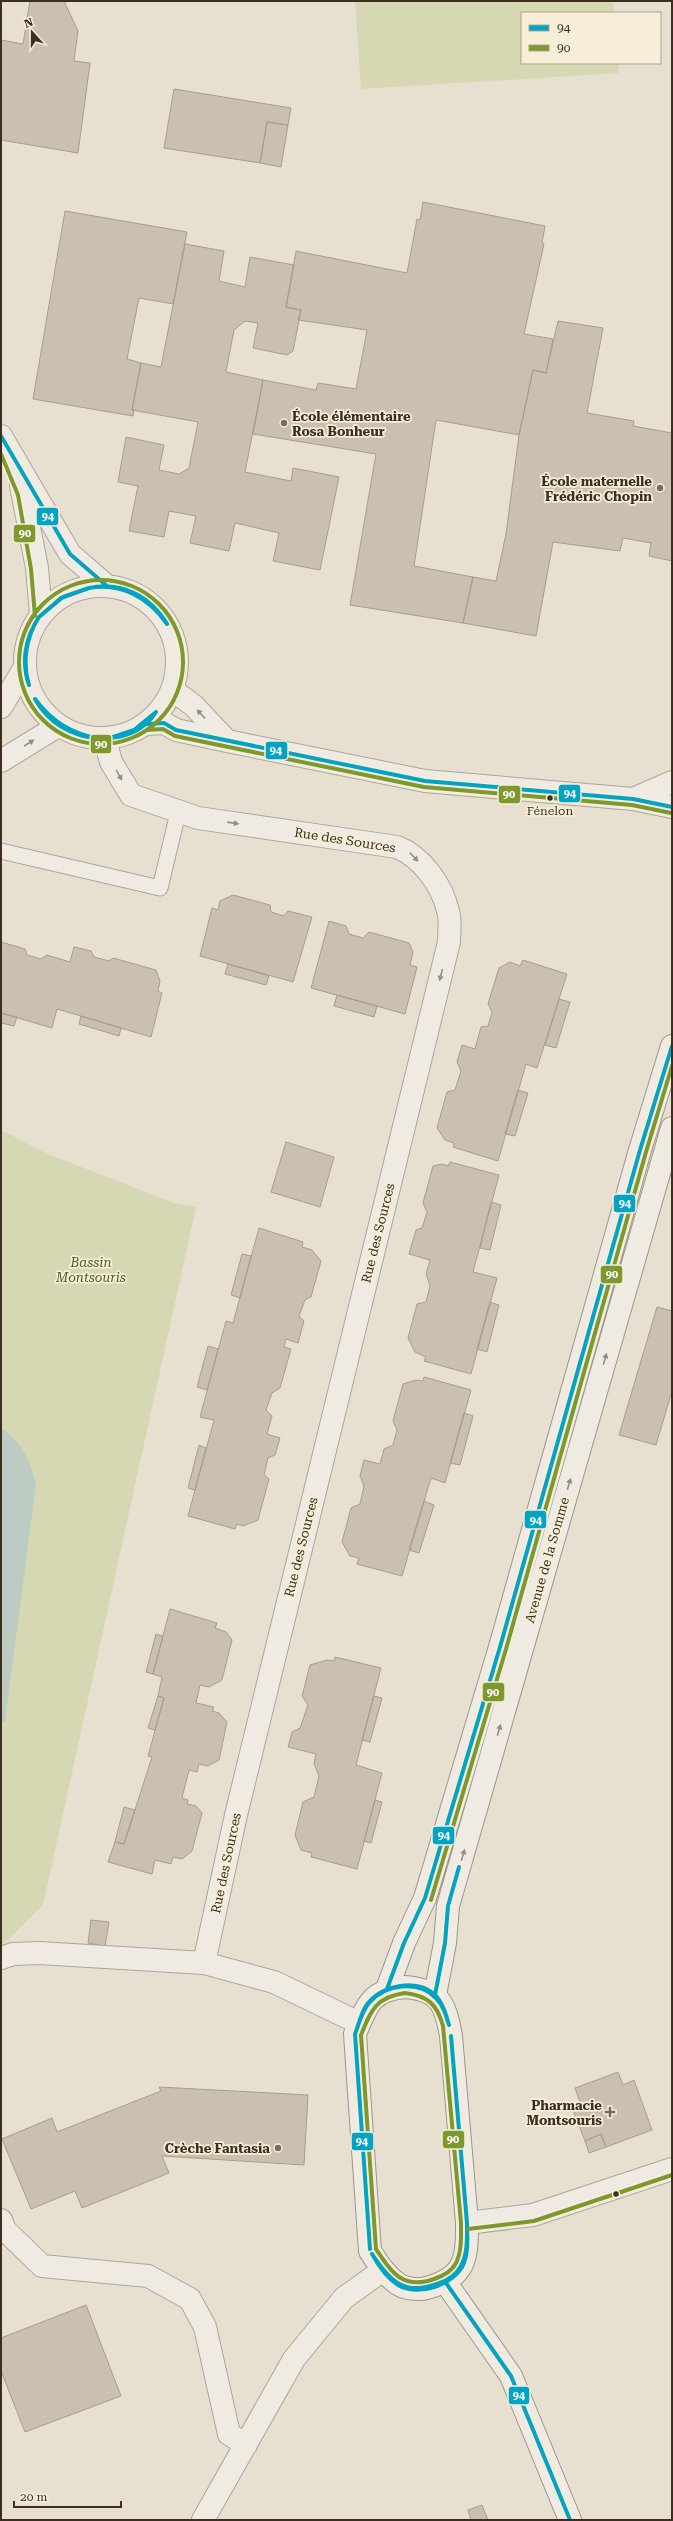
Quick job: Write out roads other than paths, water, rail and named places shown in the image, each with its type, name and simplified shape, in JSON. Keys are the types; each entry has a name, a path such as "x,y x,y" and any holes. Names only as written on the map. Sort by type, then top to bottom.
{"street":[{"path":"1,438 70,554 107,586"},
{"path":"1,438 24,493 37,568 41,615"},
{"path":"107,586 129,590 149,601 164,618 175,640 178,665 173,690 147,724 127,735 105,739 80,736 58,726 41,710 30,690 25,667 26,648 31,631 41,615 59,598 82,588 107,586"},
{"path":"1,707 25,667"},
{"path":"173,690 194,706 227,741"},
{"path":"147,724 164,723 176,730 425,781 633,799 672,807"},
{"path":"1,761 58,726"},
{"name":"Rue des Sources","path":"105,739 111,762 131,795 178,813 198,818 397,847 410,852 439,885 449,912 449,942 242,1792 204,1963"},
{"path":"633,799 672,782"},
{"name":"Avenue de la Somme","path":"387,1989 427,1890 500,1647 638,1157 672,1046"},
{"name":"Avenue de la Somme","path":"435,1995 445,1943 448,1906 672,1128"},
{"path":"1,1958 13,1954 39,1953 204,1963 274,1982 359,2023"},
{"path":"405,1987 424,1988 435,1995 447,2014 451,2036 467,2223 467,2247 461,2267 446,2283 420,2290 399,2285 383,2270 370,2251 355,2034 368,2004 387,1989 405,1987"},
{"path":"467,2223 533,2215 672,2169"},
{"path":"1,2220 5,2230 42,2266 148,2276 190,2299 205,2327 229,2434 246,2445"},
{"path":"203,2520 294,2359 344,2298 383,2270"},
{"path":"446,2283 511,2376 570,2520"}],"lane":[{"path":"1,851 160,888 178,813"}],"place":[{"name":"École élémentaire Rosa Bonheur","path":"284,423"},
{"name":"École maternelle Frédéric Chopin","path":"660,488"},
{"name":"Fénelon","path":"550,798"},
{"name":"Pharmacie Montsouris","path":"610,2112"},
{"name":"Crèche Fantasia","path":"278,2148"}],"park label":[{"name":"Bassin Montsouris","path":"91,1270"}]}
